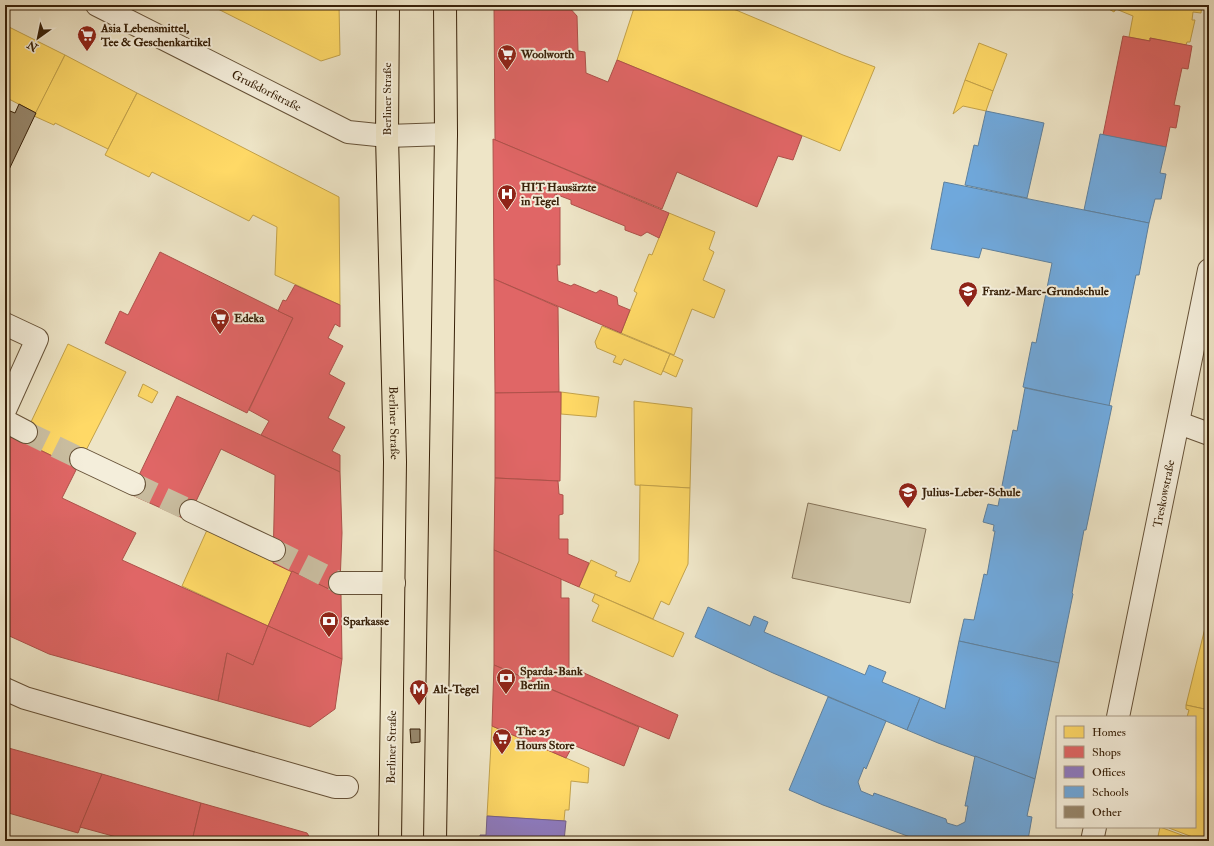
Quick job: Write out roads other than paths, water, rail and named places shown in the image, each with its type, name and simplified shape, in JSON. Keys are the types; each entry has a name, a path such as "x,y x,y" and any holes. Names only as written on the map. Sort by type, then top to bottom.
{"main road":[{"name":"Berliner Straße","path":"388,5 387,136 395,462 390,841"},
{"path":"435,841 446,134 445,5"}],"street":[{"name":"Grußdorfstraße","path":"97,5 348,132 387,136 446,134"},
{"name":"Treskowstraße","path":"1118,716 1209,270"},
{"path":"5,324 37,339 5,410"},
{"path":"5,421 26,432"},
{"path":"1179,423 1209,434"},
{"path":"81,459 134,484"},
{"path":"191,511 274,550"},
{"path":"340,583 394,583"},
{"path":"5,690 25,698 335,787 347,787"},
{"path":"1092,841 1095,828"}],"tunnel":[{"path":"26,432 81,459"},
{"path":"134,484 191,511"},
{"path":"274,550 340,583"}],"place":[{"name":"Asia Lebensmittel, Tee & Geschenkartikel","path":"87,52"},
{"name":"Woolworth","path":"507,71"},
{"name":"HIT Hausärzte in Tegel","path":"507,211"},
{"name":"Franz-Marc-Grundschule","path":"968,308"},
{"name":"Edeka","path":"220,335"},
{"name":"Julius-Leber-Schule","path":"908,509"},
{"name":"Sparkasse","path":"329,638"},
{"name":"Sparda-Bank Berlin","path":"506,695"},
{"name":"Alt-Tegel","path":"419,706"},
{"name":"The 25 Hours Store","path":"502,755"}]}
